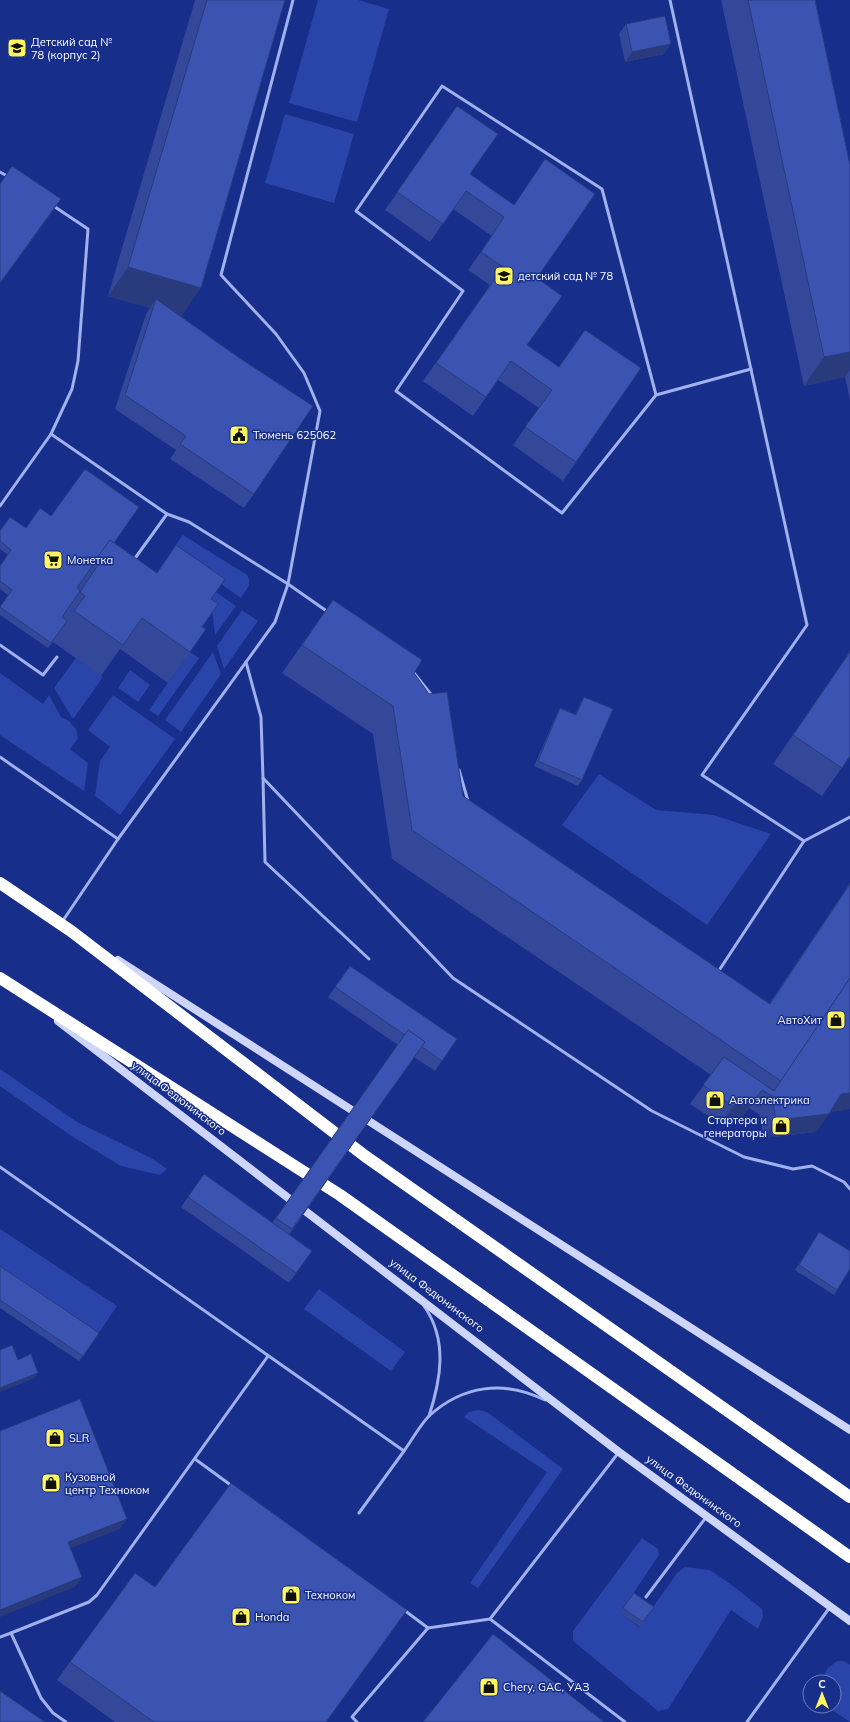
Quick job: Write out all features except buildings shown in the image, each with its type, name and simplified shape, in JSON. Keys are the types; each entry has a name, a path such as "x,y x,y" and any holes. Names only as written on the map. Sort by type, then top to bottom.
{"highway":[{"path":"0,883 61,923 365,1156 850,1497"},
{"name":"улица Федюнинского","path":"0,978 340,1195 850,1557"}],"main road":[{"path":"71,931 850,1430"},
{"name":"улица Федюнинского","path":"11,985 619,1452 850,1621"}],"lane":[{"path":"61,923 118,839 275,622 288,584 320,411 304,373 276,334 221,275 293,0"},
{"path":"670,0 807,625 702,775 804,841"},
{"path":"656,395 602,189 442,86 356,211 463,291 396,391 562,513 656,395 751,370"},
{"path":"0,172 13,180"},
{"path":"0,506 51,434 72,389 78,361 88,229 50,204"},
{"path":"51,434 167,514 189,522 288,584 333,616"},
{"path":"129,568 167,514"},
{"path":"0,645 43,675 57,657"},
{"path":"246,662 261,716 265,862 369,959"},
{"path":"408,669 415,674 436,701"},
{"path":"0,757 118,839"},
{"path":"457,765 468,802"},
{"path":"263,778 453,978 652,1111 744,1157 793,1169 812,1166 844,1182 850,1189"},
{"path":"714,979 804,841 850,817"},
{"path":"0,1167 404,1451"},
{"path":"359,1512 428,1417 439,1381 440,1366 438,1338 429,1312 412,1293"},
{"path":"0,1637 89,1602 97,1595 268,1356"},
{"path":"428,1417 458,1397 474,1390 491,1387 523,1391 561,1408"},
{"path":"348,1722 428,1628 490,1619 619,1452"},
{"path":"195,1459 233,1486"},
{"path":"646,1597 707,1516"},
{"path":"748,1722 830,1607"},
{"path":"403,1609 428,1628"},
{"path":"490,1619 625,1722"},
{"path":"11,1633 41,1698 53,1714 66,1722"},
{"path":"352,1717 357,1722"}],"shaded area":[{"path":"318,0 358,0 389,9 357,122 289,103"},
{"path":"285,114 354,134 334,203 265,183"},
{"path":"183,535 247,575 249,578 249,584 247,590 241,598 172,550"},
{"path":"209,587 236,606 215,635"},
{"path":"242,610 258,621 224,669 217,646"},
{"path":"186,649 199,658 158,716 149,710 184,660"},
{"path":"213,652 221,674 181,732 165,720"},
{"path":"76,658 103,677 73,719 54,688"},
{"path":"130,670 150,685 138,702 118,688"},
{"path":"0,673 43,704 49,695 61,717 69,721 76,729 78,738 70,749 88,763 84,791 0,735"},
{"path":"113,695 175,739 120,815 95,796 100,761 110,747 88,730"},
{"path":"599,774 656,810 714,815 771,834 707,925 562,825"},
{"path":"0,1069 77,1122 153,1159 167,1169 160,1175 121,1166 70,1135 0,1086"},
{"path":"0,1229 117,1306 95,1338 0,1274"},
{"path":"319,1289 405,1352 391,1371 304,1309"},
{"path":"478,1410 487,1412 563,1469 478,1588 470,1583 547,1472 464,1417 469,1412"},
{"path":"642,1538 658,1549 659,1555 620,1613 639,1627 677,1573 685,1567 710,1570 762,1609 763,1616 758,1629 731,1610 668,1709 658,1711 573,1641 573,1631"},
{"path":"837,1661 844,1661 850,1665 850,1722 838,1714 842,1714 842,1674 825,1674 828,1668"}],"place":[{"name":"Детский сад № 78 (корпус 2)","path":"17,48"},
{"name":"детский сад № 78","path":"504,276"},
{"name":"Тюмень 625062","path":"239,435"},
{"name":"Монетка","path":"53,560"},
{"name":"АвтоХит","path":"836,1020"},
{"name":"Автоэлектрика","path":"715,1100"},
{"name":"Стартера и генераторы","path":"781,1126"},
{"name":"SLR","path":"55,1438"},
{"name":"Кузовной центр Техноком","path":"51,1483"},
{"name":"Техноком","path":"291,1595"},
{"name":"Honda","path":"241,1617"},
{"name":"Chery, GAC, УАЗ","path":"489,1687"}]}
